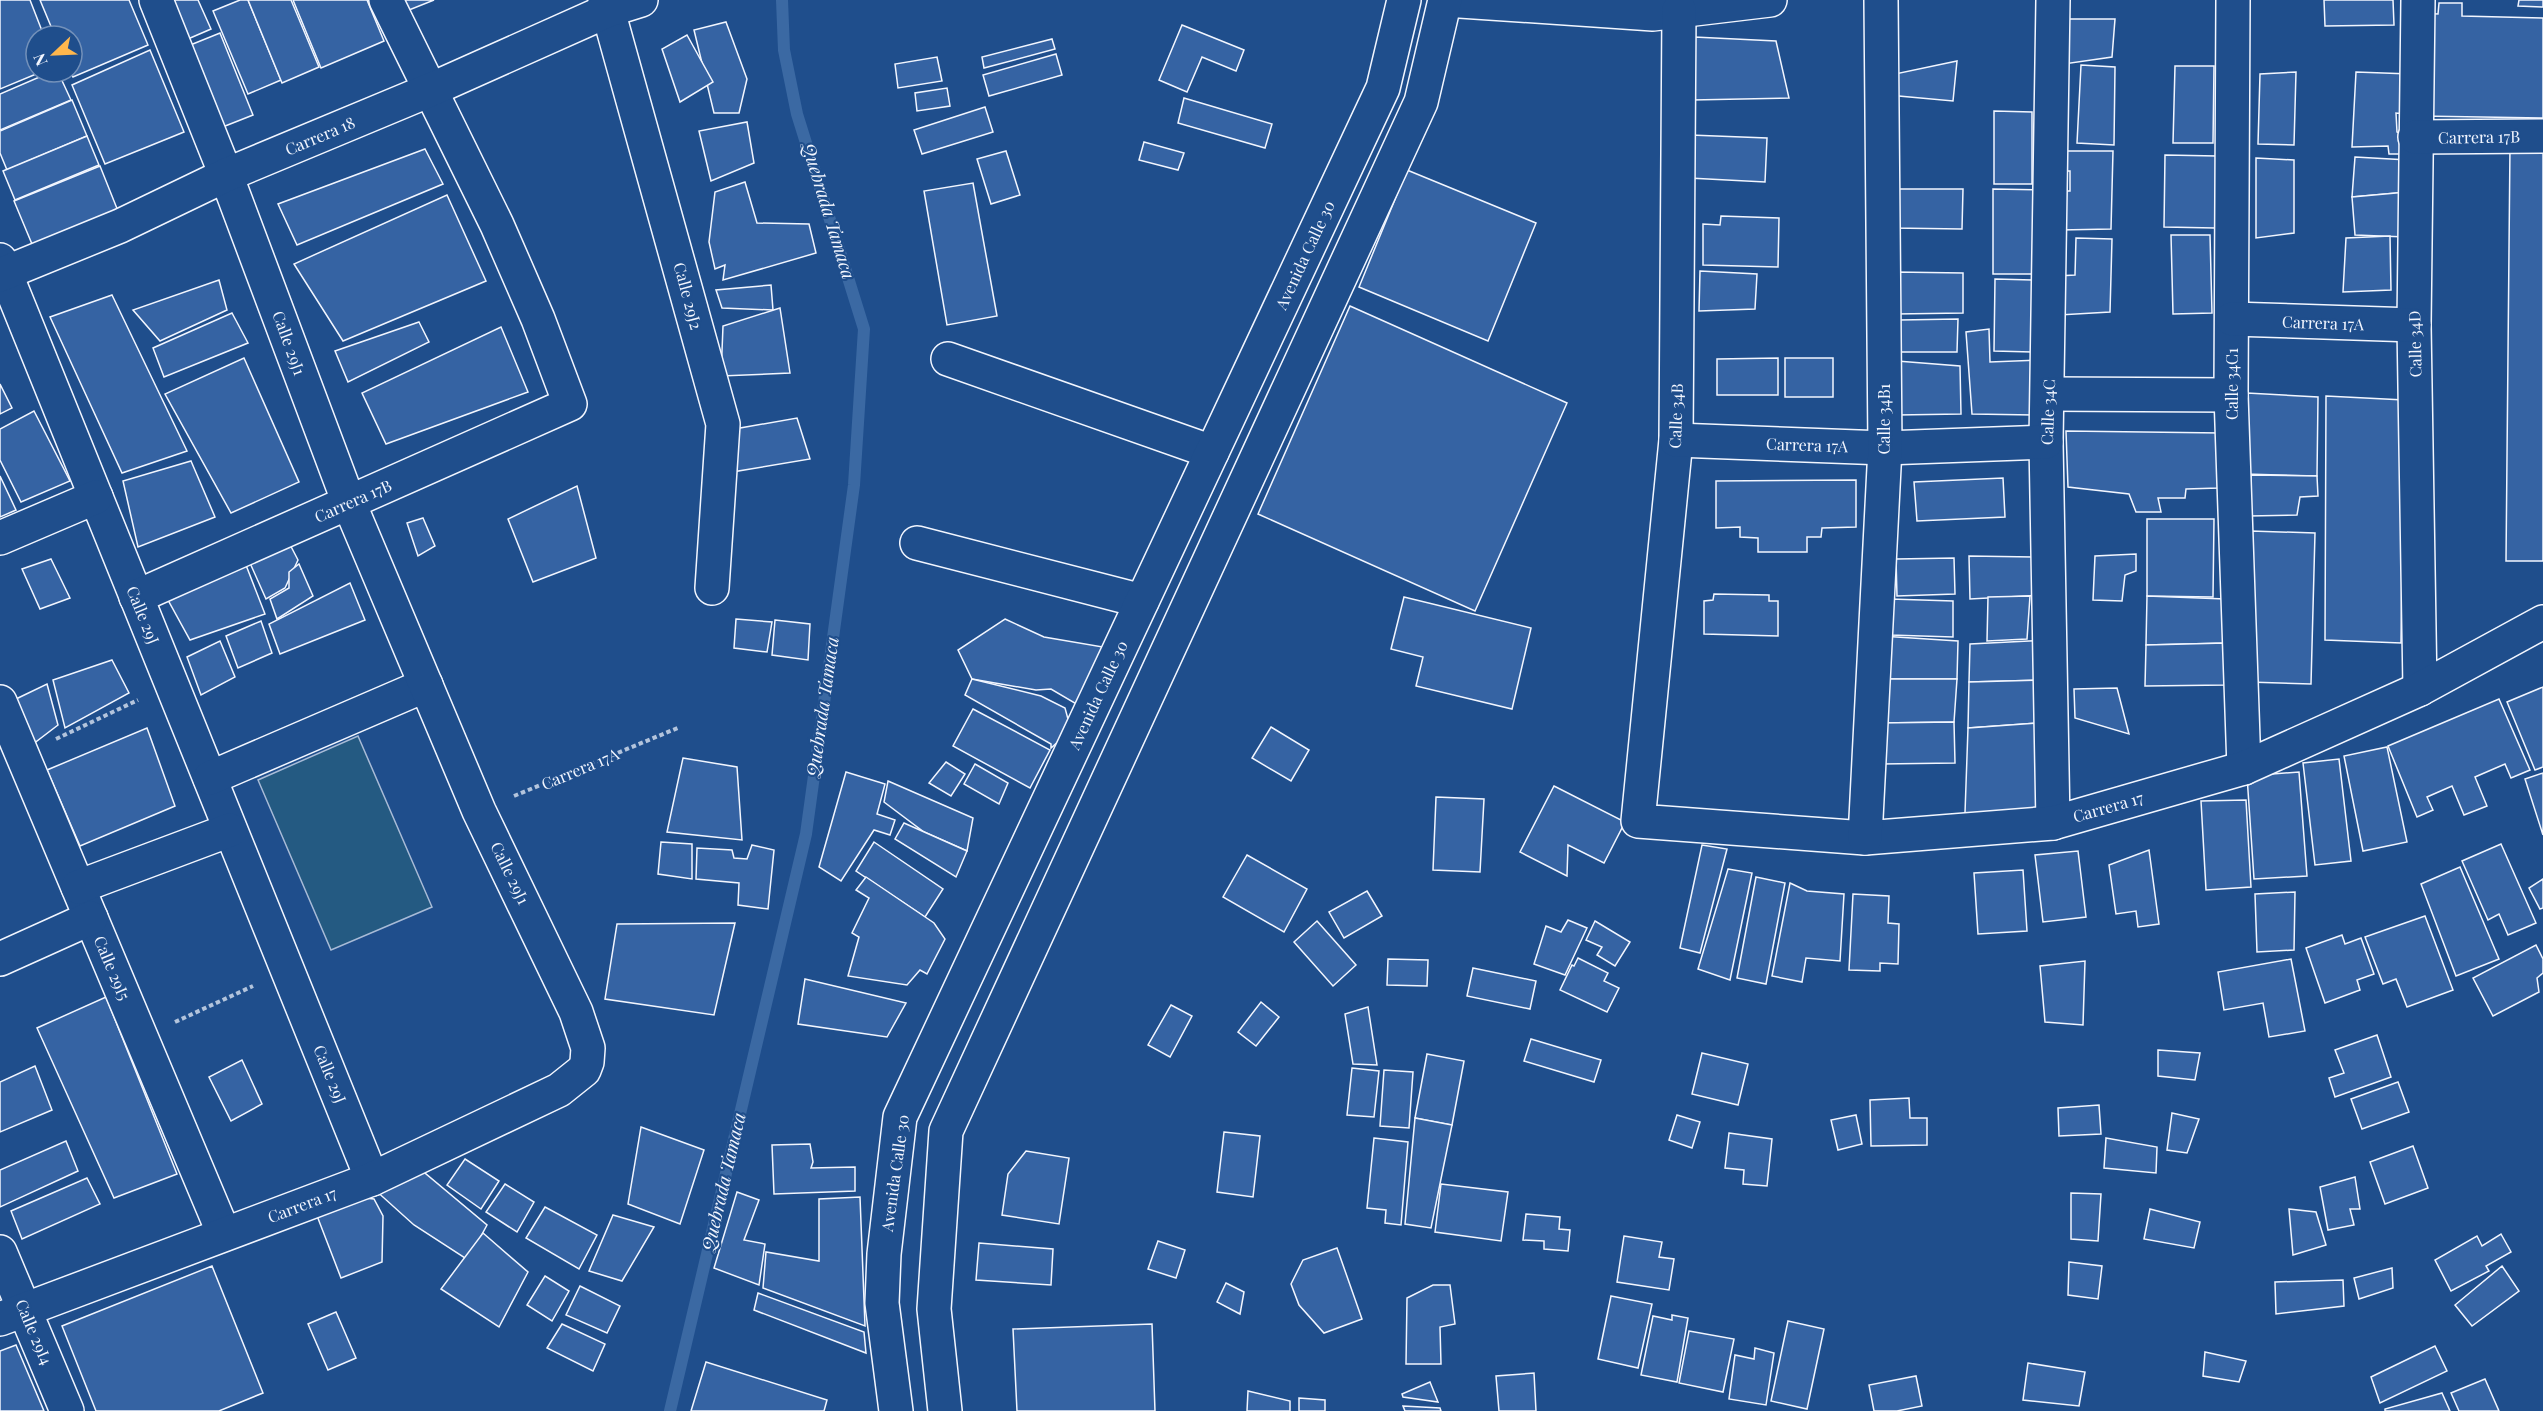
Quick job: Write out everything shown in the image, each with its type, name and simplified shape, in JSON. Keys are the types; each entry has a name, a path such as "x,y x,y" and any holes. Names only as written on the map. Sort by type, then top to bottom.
{"street":[{"name":"Calle 29J1","path":"156,0 226,175 349,503 479,811 576,1012 588,1048 587,1062"},
{"path":"386,0 430,90"},
{"name":"Carrera 18","path":"2,270 120,226 226,175 430,90 607,5 641,0"},
{"name":"Avenida Calle 30","path":"896,1411 882,1303 884,1254 900,1117 1383,88 1404,0"},
{"path":"945,1411 934,1309 946,1131 1421,102 1443,0 1662,8 1770,0"},
{"name":"Calle 34B1","path":"1865,838 1885,448 1881,0"},
{"name":"Calle 34C","path":"2053,0 2049,394 2046,442 2053,823"},
{"name":"Calle 34C1","path":"2233,0 2231,394 2244,768"},
{"name":"Calle 34D","path":"2418,0 2414,325 2420,689"},
{"name":"Calle 29J2","path":"607,5 723,424 712,588"},
{"name":"Calle 34B","path":"1638,821 1676,440 1662,8"},
{"name":"Carrera 17B","path":"136,597 570,404 538,319 497,225 430,90"},
{"name":"Carrera 17B","path":"2415,137 2543,136"},
{"name":"Calle 29J","path":"2,270 372,1179"},
{"name":"Carrera 17A","path":"2232,319 2414,325"},
{"path":"948,359 1212,452"},
{"path":"2049,394 2231,394"},
{"name":"Carrera 17A","path":"1676,440 1885,448 2046,442"},
{"path":"0,538 96,497"},
{"path":"917,543 1142,601"},
{"name":"Carrera 17","path":"1638,821 1865,838 2053,823 2244,768 2420,689 2543,622"},
{"path":"210,778 426,685"},
{"name":"Calle 29I5","path":"0,702 224,1234"},
{"path":"78,887 230,830"},
{"path":"0,959 91,918"},
{"name":"Carrera 17","path":"12,1314 372,1179 559,1090 584,1070 587,1062"},
{"name":"Calle 29I4","path":"0,1252 12,1314 68,1411"}],"path":[{"path":"23,755 171,684"},
{"name":"Carrera 17A","path":"479,811 680,727"},
{"path":"142,1038 287,969"}],"shaded area":[{"path":"358,736 432,907 331,950 258,780"}],"building":[{"path":"0,0 30,0 39,24 24,24 24,79 0,89"},
{"path":"40,0 129,0 148,45 84,72 84,24 50,24"},
{"path":"162,0 198,0 211,29 181,42"},
{"path":"240,0 248,0 281,80 248,94 213,11"},
{"path":"248,0 291,0 319,67 282,83"},
{"path":"293,0 367,0 384,41 321,68"},
{"path":"394,0 434,0 399,14"},
{"path":"2324,0 2393,0 2394,25 2325,26"},
{"path":"2519,0 2543,0 2543,7 2518,6"},
{"path":"2439,3 2462,3 2462,16 2543,18 2543,118 2420,116 2419,13 2438,14"},
{"path":"2062,19 2115,19 2112,57 2064,64"},
{"path":"726,22 747,79 739,113 714,113 694,30"},
{"path":"1182,25 1244,50 1236,71 1202,57 1187,92 1159,80"},
{"path":"220,33 253,115 210,132 178,50"},
{"path":"687,35 713,82 680,102 662,49"},
{"path":"1694,37 1776,41 1789,98 1692,100"},
{"path":"1052,39 1055,49 984,68 982,57"},
{"path":"150,50 184,132 105,164 72,85 84,84 84,80"},
{"path":"1056,54 1062,75 989,96 983,75"},
{"path":"937,57 942,81 898,88 895,64"},
{"path":"1957,61 1953,101 1888,95 1890,75"},
{"path":"2081,65 2115,67 2114,145 2077,143"},
{"path":"2175,66 2214,66 2213,143 2173,143"},
{"path":"2296,72 2294,145 2258,144 2260,74"},
{"path":"2356,72 2410,74 2406,114 2396,113 2397,132 2409,137 2407,154 2389,154 2388,146 2352,147"},
{"path":"24,84 64,84 71,100 0,130 0,94"},
{"path":"947,88 950,106 917,111 915,93"},
{"path":"1184,98 1272,124 1265,148 1178,123"},
{"path":"72,100 87,136 7,170 0,153 0,131"},
{"path":"985,107 993,132 922,154 914,130"},
{"path":"1994,111 2032,112 2032,184 1994,184"},
{"path":"747,122 754,163 711,181 699,131"},
{"path":"1690,135 1767,138 1765,182 1689,178"},
{"path":"87,136 99,165 15,200 3,171"},
{"path":"1144,142 1184,153 1178,170 1139,160"},
{"path":"2510,146 2543,146 2543,561 2506,561"},
{"path":"425,149 443,184 297,245 278,204"},
{"path":"1006,151 1020,195 991,204 977,159"},
{"path":"2063,151 2113,151 2111,229 2060,230 2060,191 2070,191 2070,171 2061,171"},
{"path":"2165,155 2217,156 2215,228 2164,227"},
{"path":"2355,157 2408,160 2407,192 2352,197"},
{"path":"2256,158 2294,160 2294,233 2256,238"},
{"path":"100,166 122,221 37,256 14,201"},
{"path":"1407,170 1536,223 1488,341 1359,287"},
{"path":"745,182 757,223 809,224 816,253 723,280 725,265 715,269 709,242 715,192"},
{"path":"973,183 997,316 947,325 924,191"},
{"path":"1894,189 1963,189 1962,229 1892,228"},
{"path":"1993,189 2045,190 2045,274 1993,274"},
{"path":"2407,192 2406,237 2355,235 2352,197"},
{"path":"447,195 486,281 343,341 294,264"},
{"path":"1721,216 1779,218 1778,267 1703,265 1703,224 1720,225"},
{"path":"2171,235 2210,235 2212,313 2173,314"},
{"path":"2390,236 2391,290 2343,292 2346,238"},
{"path":"2076,238 2112,239 2110,312 2059,315 2057,276 2075,275"},
{"path":"1700,271 1757,274 1755,309 1699,311"},
{"path":"1895,272 1963,273 1963,313 1896,314"},
{"path":"1995,279 2032,280 2032,352 1994,351"},
{"path":"219,280 227,310 160,341 133,310"},
{"path":"771,285 773,310 722,308 716,290"},
{"path":"112,295 187,451 122,473 50,317"},
{"path":"1350,306 1567,403 1475,611 1258,514"},
{"path":"780,308 790,373 721,376 723,326"},
{"path":"232,313 248,343 164,377 153,348"},
{"path":"1958,319 1957,352 1899,352 1900,320"},
{"path":"419,322 429,342 348,382 335,351"},
{"path":"501,327 528,392 386,444 362,393"},
{"path":"1989,329 1990,362 2039,360 2037,415 1972,414 1966,332"},
{"path":"244,358 299,482 231,513 165,394"},
{"path":"1778,358 1778,395 1717,395 1717,359"},
{"path":"1785,358 1833,358 1833,397 1785,397"},
{"path":"1897,361 1960,366 1961,414 1897,415"},
{"path":"0,384 12,408 0,414"},
{"path":"2247,393 2318,397 2317,476 2245,474"},
{"path":"2326,396 2404,400 2401,643 2325,640"},
{"path":"34,411 70,481 21,502 0,460 0,429"},
{"path":"797,418 810,459 726,473 729,430"},
{"path":"2066,431 2221,433 2219,488 2186,489 2185,498 2158,498 2161,512 2136,512 2129,494 2068,487"},
{"path":"191,461 215,517 138,547 123,481"},
{"path":"2251,475 2317,476 2318,496 2300,497 2297,515 2249,516"},
{"path":"0,476 16,510 0,517"},
{"path":"2003,478 2005,517 1917,521 1914,482"},
{"path":"1856,480 1856,527 1822,528 1821,537 1807,537 1807,552 1758,552 1758,538 1740,537 1740,527 1716,528 1716,481"},
{"path":"577,486 596,558 533,582 508,519"},
{"path":"423,518 435,546 418,556 407,523"},
{"path":"2147,519 2214,519 2213,597 2147,596"},
{"path":"2251,531 2315,533 2311,684 2248,682"},
{"path":"285,535 298,560 285,588 266,599 250,563"},
{"path":"2136,554 2136,571 2125,575 2122,601 2093,600 2095,556"},
{"path":"1969,556 2043,557 2044,595 1970,599"},
{"path":"1954,558 1955,594 1897,596 1896,559"},
{"path":"51,559 70,598 40,609 22,569"},
{"path":"244,560 265,614 190,640 168,600"},
{"path":"299,564 313,596 277,619 270,599 289,588 289,572"},
{"path":"350,583 365,620 280,654 269,624"},
{"path":"1714,594 1769,595 1769,601 1778,601 1778,636 1704,634 1704,601 1713,600"},
{"path":"2030,596 2027,639 1987,641 1988,597"},
{"path":"2147,596 2225,599 2226,643 2146,645"},
{"path":"1404,597 1531,628 1512,709 1416,686 1423,657 1391,649"},
{"path":"1890,599 1953,601 1953,637 1890,635"},
{"path":"736,619 772,622 767,652 734,648"},
{"path":"1005,619 1044,637 1103,647 1078,705 1051,689 1036,690 972,679 958,650"},
{"path":"775,620 810,624 808,660 772,655"},
{"path":"261,621 272,653 238,668 226,636"},
{"path":"1881,636 1958,641 1957,679 1880,679"},
{"path":"2046,640 2042,680 1969,682 1970,644"},
{"path":"220,641 235,677 201,695 187,657"},
{"path":"2226,643 2226,685 2145,686 2146,645"},
{"path":"112,660 129,693 65,728 53,680"},
{"path":"972,679 1041,696 1065,708 1071,730 1051,748 1051,744 965,695"},
{"path":"1880,679 1957,679 1954,722 1878,723"},
{"path":"2042,680 2039,723 1968,728 1969,682"},
{"path":"47,684 58,725 33,744 16,699"},
{"path":"2543,687 2543,767 2535,770 2507,702"},
{"path":"2117,688 2129,734 2075,718 2074,689"},
{"path":"2499,699 2530,770 2511,778 2505,764 2475,777 2487,806 2464,815 2452,786 2427,797 2433,810 2417,817 2388,746"},
{"path":"973,709 1050,750 1030,788 953,746"},
{"path":"1954,722 1955,763 1881,764 1878,723"},
{"path":"2039,723 2045,814 1965,813 1968,728"},
{"path":"1271,727 1309,750 1291,781 1252,758"},
{"path":"147,728 175,806 80,846 47,770"},
{"path":"2387,747 2407,842 2363,851 2344,756"},
{"path":"683,758 737,767 742,840 667,832"},
{"path":"2339,759 2351,861 2315,865 2303,763"},
{"path":"946,762 965,774 951,796 929,783"},
{"path":"975,764 1008,783 999,804 964,784"},
{"path":"846,772 885,784 877,814 895,820 890,835 874,830 841,881 819,867"},
{"path":"2299,772 2307,876 2254,879 2247,776"},
{"path":"2543,773 2543,835 2525,779"},
{"path":"888,781 973,818 967,851 924,832 884,802"},
{"path":"1554,786 1625,822 1604,863 1568,845 1567,876 1520,852"},
{"path":"1436,797 1484,799 1480,872 1433,870"},
{"path":"2246,800 2251,887 2206,890 2201,801"},
{"path":"904,823 967,851 956,877 895,839"},
{"path":"661,842 692,844 692,879 658,874"},
{"path":"874,842 943,889 925,917 856,871"},
{"path":"2501,844 2536,923 2508,935 2499,914 2488,920 2462,861"},
{"path":"752,845 774,850 768,909 738,905 739,883 696,879 697,848 732,850 734,858 747,859"},
{"path":"1702,845 1727,849 1700,953 1680,948"},
{"path":"2149,850 2159,924 2138,927 2136,911 2116,914 2109,865"},
{"path":"2078,851 2086,917 2043,922 2035,855"},
{"path":"1247,855 1307,889 1284,932 1223,897"},
{"path":"2460,867 2499,959 2456,976 2421,884"},
{"path":"1728,869 1752,873 1730,980 1698,969"},
{"path":"2023,870 2027,931 1978,934 1974,873"},
{"path":"866,877 934,923 945,939 927,974 920,970 907,985 848,976 859,937 852,933 869,898 856,890"},
{"path":"1756,877 1785,883 1766,984 1737,978"},
{"path":"2543,879 2543,908 2540,909 2529,888"},
{"path":"1790,883 1807,891 1844,894 1840,961 1806,958 1802,982 1772,976"},
{"path":"1367,891 1382,916 1344,938 1329,912"},
{"path":"2295,892 2294,950 2257,952 2255,894"},
{"path":"1853,894 1889,896 1888,923 1899,924 1898,964 1880,963 1880,971 1849,970"},
{"path":"2425,916 2453,990 2407,1007 2396,979 2383,984 2365,937"},
{"path":"1568,920 1587,928 1565,975 1534,964 1546,926 1561,932"},
{"path":"1317,921 1356,965 1333,986 1294,942"},
{"path":"1595,921 1630,942 1615,966 1597,955 1602,947 1586,940"},
{"path":"735,923 714,1015 605,999 617,924"},
{"path":"2342,935 2345,944 2361,938 2374,974 2357,980 2360,990 2325,1003 2306,948"},
{"path":"2536,945 2543,959 2543,973 2537,978 2539,992 2493,1016 2473,978"},
{"path":"1578,958 1608,973 1604,981 1619,988 1607,1012 1560,990"},
{"path":"1388,959 1428,960 1427,986 1387,985"},
{"path":"2291,959 2305,1031 2269,1037 2263,1003 2224,1010 2218,972"},
{"path":"2085,961 2083,1025 2045,1022 2040,966"},
{"path":"1473,968 1536,981 1530,1009 1467,996"},
{"path":"805,979 906,1003 887,1037 798,1024"},
{"path":"106,997 177,1174 114,1198 37,1028"},
{"path":"1261,1002 1279,1017 1256,1046 1238,1032"},
{"path":"1171,1005 1192,1016 1170,1057 1148,1045"},
{"path":"1368,1007 1377,1065 1353,1064 1345,1014"},
{"path":"2377,1035 2391,1077 2335,1097 2329,1078 2344,1073 2335,1050"},
{"path":"1531,1039 1601,1060 1594,1082 1524,1061"},
{"path":"2158,1050 2200,1053 2195,1080 2158,1076"},
{"path":"1702,1053 1748,1064 1738,1105 1692,1094"},
{"path":"1427,1054 1464,1061 1452,1125 1415,1118"},
{"path":"242,1060 262,1104 231,1121 209,1077"},
{"path":"35,1066 52,1110 0,1132 0,1082"},
{"path":"1352,1068 1379,1071 1374,1117 1347,1115"},
{"path":"1384,1070 1413,1072 1409,1128 1380,1126"},
{"path":"2398,1082 2409,1112 2362,1129 2351,1099"},
{"path":"1909,1098 1910,1118 1927,1118 1927,1145 1871,1146 1870,1100"},
{"path":"2099,1105 2101,1134 2059,1136 2058,1108"},
{"path":"2172,1113 2199,1119 2187,1153 2167,1150"},
{"path":"1677,1115 1700,1122 1692,1148 1669,1140"},
{"path":"1856,1115 1862,1144 1838,1150 1831,1120"},
{"path":"1415,1118 1452,1125 1431,1228 1405,1224"},
{"path":"641,1127 704,1150 680,1224 628,1204"},
{"path":"1224,1132 1260,1136 1253,1197 1217,1192"},
{"path":"1729,1133 1772,1139 1767,1186 1743,1184 1744,1170 1725,1168"},
{"path":"1374,1138 1408,1142 1401,1225 1385,1223 1386,1210 1367,1208"},
{"path":"2106,1138 2157,1147 2156,1173 2104,1168"},
{"path":"66,1141 78,1171 0,1207 0,1170"},
{"path":"810,1144 813,1162 811,1168 855,1167 855,1191 774,1194 772,1145"},
{"path":"2413,1146 2428,1188 2385,1204 2370,1162"},
{"path":"1026,1151 1069,1158 1059,1224 1002,1215 1008,1174"},
{"path":"465,1159 499,1181 481,1209 447,1185"},
{"path":"422,1161 425,1173 487,1225 468,1260 414,1225 374,1189"},
{"path":"2355,1177 2360,1209 2350,1209 2354,1225 2328,1230 2320,1187"},
{"path":"87,1178 100,1204 22,1239 11,1211"},
{"path":"505,1184 534,1202 517,1232 486,1212"},
{"path":"1441,1184 1508,1192 1501,1241 1435,1232"},
{"path":"737,1192 759,1200 744,1240 765,1244 759,1285 714,1268"},
{"path":"2071,1193 2101,1194 2098,1241 2071,1239"},
{"path":"346,1196 374,1199 383,1216 382,1262 341,1278 314,1208"},
{"path":"860,1197 865,1326 763,1288 766,1252 819,1261 819,1199"},
{"path":"545,1207 597,1235 579,1269 526,1238"},
{"path":"2150,1209 2200,1222 2194,1248 2144,1239"},
{"path":"2289,1209 2316,1212 2326,1245 2293,1255"},
{"path":"1526,1214 1560,1217 1559,1229 1570,1230 1568,1251 1544,1249 1544,1241 1523,1240"},
{"path":"613,1215 654,1227 622,1281 589,1271"},
{"path":"483,1233 528,1272 499,1327 441,1289"},
{"path":"2501,1234 2511,1252 2486,1266 2489,1271 2451,1291 2435,1260 2477,1236 2482,1246"},
{"path":"1624,1236 1662,1242 1659,1257 1674,1259 1669,1290 1617,1282"},
{"path":"1158,1241 1185,1250 1176,1278 1148,1269"},
{"path":"979,1243 1053,1249 1051,1285 976,1280"},
{"path":"1337,1248 1362,1319 1324,1333 1299,1305 1291,1284 1303,1260"},
{"path":"2069,1262 2102,1266 2098,1299 2068,1295"},
{"path":"212,1266 263,1393 219,1411 96,1411 62,1326"},
{"path":"2502,1266 2519,1291 2472,1326 2455,1305"},
{"path":"2392,1268 2393,1288 2359,1299 2354,1278"},
{"path":"545,1276 569,1291 552,1321 527,1305"},
{"path":"2343,1280 2344,1306 2276,1314 2275,1282"},
{"path":"1226,1283 1244,1292 1240,1314 1217,1302"},
{"path":"1433,1285 1450,1285 1455,1324 1440,1327 1441,1364 1406,1364 1407,1298"},
{"path":"580,1286 620,1306 607,1333 566,1315"},
{"path":"758,1293 864,1332 866,1353 754,1310"},
{"path":"1611,1296 1652,1304 1638,1368 1598,1359"},
{"path":"336,1312 356,1358 328,1370 308,1324"},
{"path":"1672,1315 1688,1318 1677,1382 1641,1375 1653,1316 1672,1320"},
{"path":"1788,1321 1824,1329 1807,1409 1771,1401"},
{"path":"562,1324 605,1344 593,1371 547,1348"},
{"path":"1152,1324 1155,1411 1017,1411 1013,1329"},
{"path":"1689,1331 1734,1339 1723,1392 1679,1383"},
{"path":"16,1345 44,1411 0,1411 0,1351"},
{"path":"2435,1346 2447,1371 2380,1403 2371,1377"},
{"path":"1755,1348 1774,1353 1766,1405 1729,1399 1735,1355 1754,1359"},
{"path":"2205,1352 2246,1361 2239,1382 2203,1376"},
{"path":"706,1362 827,1400 824,1411 691,1411"},
{"path":"2028,1363 2085,1372 2079,1406 2023,1400"},
{"path":"1534,1373 1536,1411 1499,1411 1496,1376"},
{"path":"1916,1376 1922,1406 1897,1411 1874,1411 1869,1385"},
{"path":"2485,1379 2499,1411 2459,1411 2451,1393"},
{"path":"1430,1382 1438,1402 1403,1397 1402,1394"},
{"path":"1248,1391 1290,1401 1290,1411 1247,1411"},
{"path":"2442,1393 2450,1411 2385,1411 2385,1409"},
{"path":"1299,1398 1325,1400 1325,1411 1299,1411"},
{"path":"1403,1406 1440,1408 1441,1411 1405,1411"}],"waterway":[{"name":"Quebrada Tamaca","path":"670,1411 806,834 854,485 864,329 797,114 784,50 782,0"}]}
